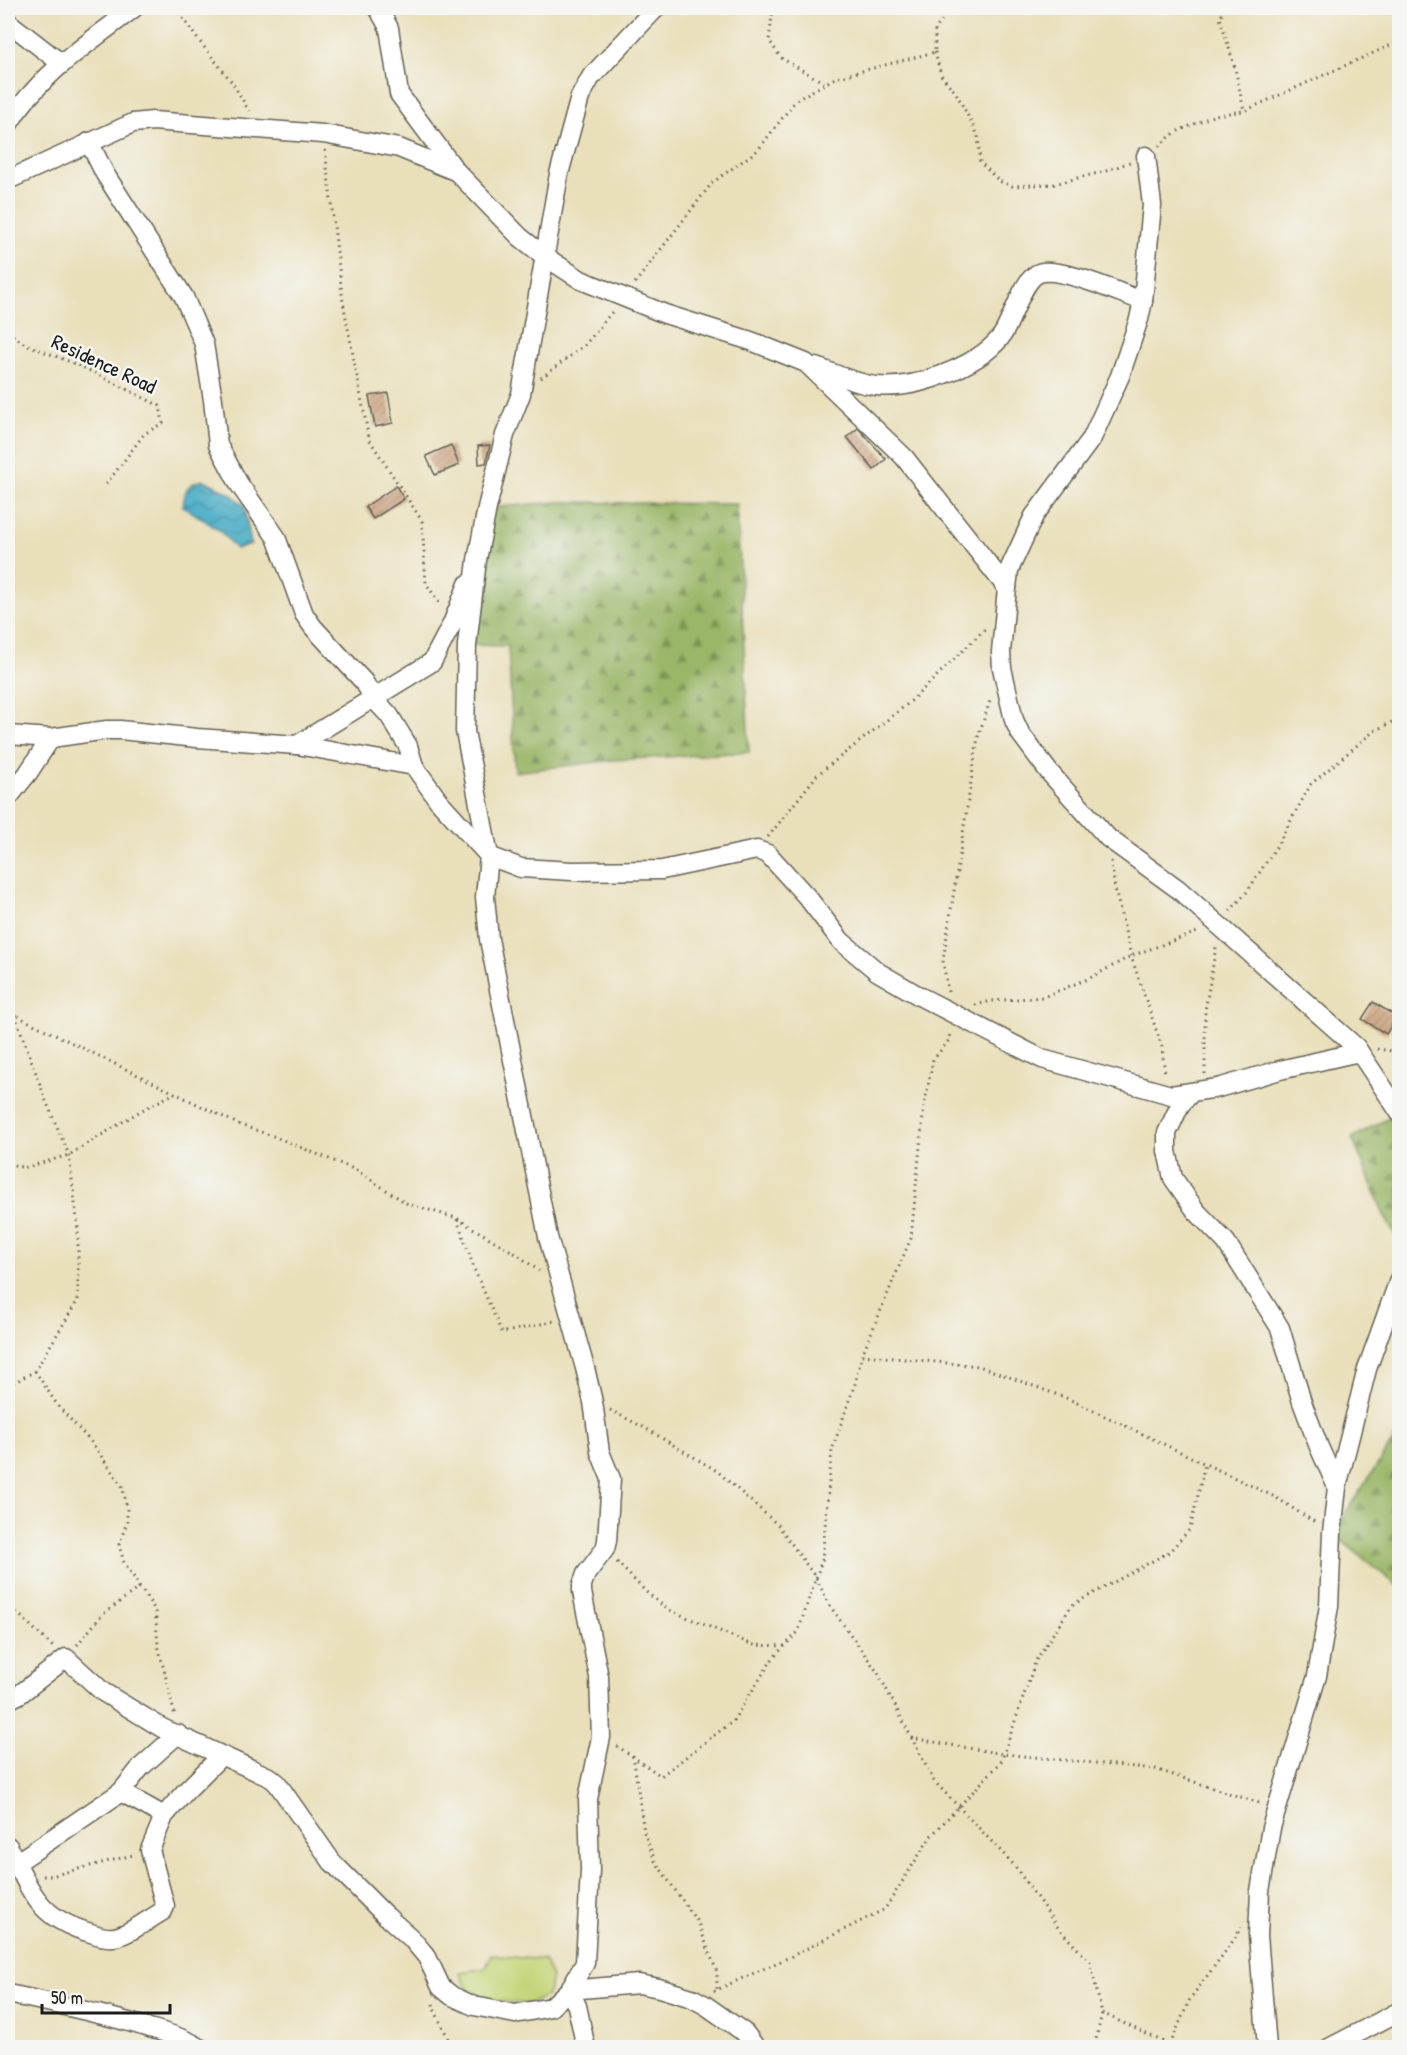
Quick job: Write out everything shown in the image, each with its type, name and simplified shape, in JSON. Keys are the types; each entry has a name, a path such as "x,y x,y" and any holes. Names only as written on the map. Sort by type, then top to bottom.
{"street":[{"path":"8,124 19,105 62,64 134,8"},
{"path":"378,8 389,28"},
{"path":"386,8 399,94 456,171 520,237 544,256 581,280 665,314 751,341 847,379 877,386 914,383 950,373 965,366 1000,339 1030,278 1041,272 1063,273 1143,301"},
{"path":"8,1700 20,1694 66,1658 103,1692 162,1728 252,1768 277,1783 332,1862 411,1938 426,1957 441,1987 452,1996 474,2006 515,2014 551,2007 569,1990 585,1963 590,1870 588,1799 601,1737 599,1677 582,1592 586,1574 607,1541 611,1479 600,1452 593,1402 548,1237 492,959 484,897 489,856 465,731 467,645 477,560 487,508 506,435 521,394 559,174 580,98 591,77 656,8"},
{"path":"8,22 62,64"},
{"path":"8,180 132,123 143,122 323,134 399,148 456,171"},
{"path":"89,142 105,174 184,297 204,344 218,445 239,484 276,537 304,614 313,627 364,682 374,699 389,715 408,746 414,766 438,800 489,856 525,869 572,872 662,870 757,850 768,854 808,898 841,941 878,972 921,998 1042,1059 1167,1095 1218,1088 1280,1070 1359,1052"},
{"path":"1146,156 1152,205 1143,301 1120,376 1092,438 1034,516 1008,570 1001,652 1002,668 1014,720 1020,733 1049,772 1108,838 1178,889 1356,1047 1400,1113"},
{"path":"806,363 904,457 1007,588"},
{"path":"297,745 432,662 452,624 477,560"},
{"path":"8,735 51,738 120,730 297,745 414,766"},
{"path":"8,798 51,738"},
{"path":"1191,1093 1180,1105 1167,1133 1167,1151 1173,1178 1196,1211 1226,1242 1280,1328 1302,1402 1319,1448 1337,1486"},
{"path":"1267,2048 1258,1935 1260,1891 1271,1828 1317,1676 1329,1606 1332,1533 1337,1486 1367,1369 1400,1277"},
{"path":"16,1873 121,1791 141,1767 178,1734"},
{"path":"8,1846 16,1873 37,1901 55,1919 76,1929 102,1936 117,1937 164,1911 165,1906 150,1850 165,1816 221,1756"},
{"path":"121,1791 165,1816"},
{"path":"569,1990 639,1984 692,1998 705,2004 745,2033 756,2048"},
{"path":"569,1990 577,2006 586,2048"},
{"path":"8,1994 95,2012 161,2031 200,2048"},
{"path":"1329,2048 1400,2011"}],"path":[{"path":"176,8 232,82 258,128"},
{"path":"773,8 769,40 781,58 826,84"},
{"path":"950,8 935,30 935,52 941,75 956,93 978,135 980,162 999,181 1012,186 1054,184 1106,171 1146,156 1176,132 1215,115 1244,111 1400,41"},
{"path":"1224,8 1220,18 1235,68 1244,111"},
{"path":"521,394 585,345 712,183 758,150 796,100 835,78 935,52"},
{"path":"323,134 343,302 369,439 422,521 426,583 452,624"},
{"name":"Residence Road","path":"8,332 25,344 78,365 160,406 163,423 144,434 105,486"},
{"path":"757,850 817,775 910,702 1006,609"},
{"path":"601,1737 633,1755 661,1776 733,1721 773,1658 798,1632 822,1560 832,1450 855,1384 862,1355 911,1238 924,1106 933,1060 950,1040 952,1012 943,961 978,736 992,698"},
{"path":"1108,838 1115,889 1131,956 1162,1047 1167,1095"},
{"path":"1191,1093 1206,1074 1205,1011 1219,924"},
{"path":"8,1009 15,1015 240,1125 356,1170 406,1203 456,1218 518,1255 564,1290"},
{"path":"8,1386 35,1371 78,1300 78,1228 69,1155 46,1101 15,1015"},
{"path":"8,1163 24,1168 69,1155 142,1110 175,1093"},
{"path":"456,1218 502,1333 571,1317"},
{"path":"862,1355 979,1366 1069,1399 1275,1497 1332,1533"},
{"path":"35,1371 58,1406 92,1443 122,1486 127,1508 127,1522 119,1545 124,1562 155,1610 158,1646 178,1734"},
{"path":"593,1402 645,1428 717,1471 777,1525 816,1578 830,1606 878,1673 934,1781 1014,1865 1059,1929 1090,1962 1102,2013 1094,2048"},
{"path":"692,1998 717,1990 885,1909 931,1836 1001,1762 1036,1660 1072,1605 1169,1552 1190,1529 1205,1464"},
{"path":"604,1549 645,1591 667,1609 753,1645 784,1646"},
{"path":"8,1604 66,1658 102,1615 141,1586"},
{"path":"911,1738 1003,1754 1155,1769 1278,1809"},
{"path":"633,1755 644,1832 655,1861 698,1923 717,1972 719,2016"},
{"path":"16,1873 51,1876 150,1850"},
{"path":"1102,2013 1171,2046 1190,1999 1233,1941 1244,1921"}],"green space":[{"path":"558,502 737,504 749,752 613,760 515,772 508,646 467,645 487,508"},
{"path":"1399,1112 1399,1242 1385,1217 1352,1138"},
{"path":"1399,1432 1399,1587 1332,1533"},
{"path":"491,1955 544,1960 552,1977 547,1996 529,2004 479,1999 468,1989 459,1972 486,1968"}],"water":[{"path":"204,480 229,493 244,505 251,544 236,549 220,531 183,506 190,485"}],"building":[{"path":"388,393 393,423 375,427 369,396"},
{"path":"858,428 886,459 874,470 847,437"},
{"path":"451,445 459,465 435,475 426,456"},
{"path":"490,445 486,463 479,464 478,446"},
{"path":"396,486 404,499 373,519 365,507"},
{"path":"1373,1002 1397,1017 1386,1034 1362,1019"}]}
